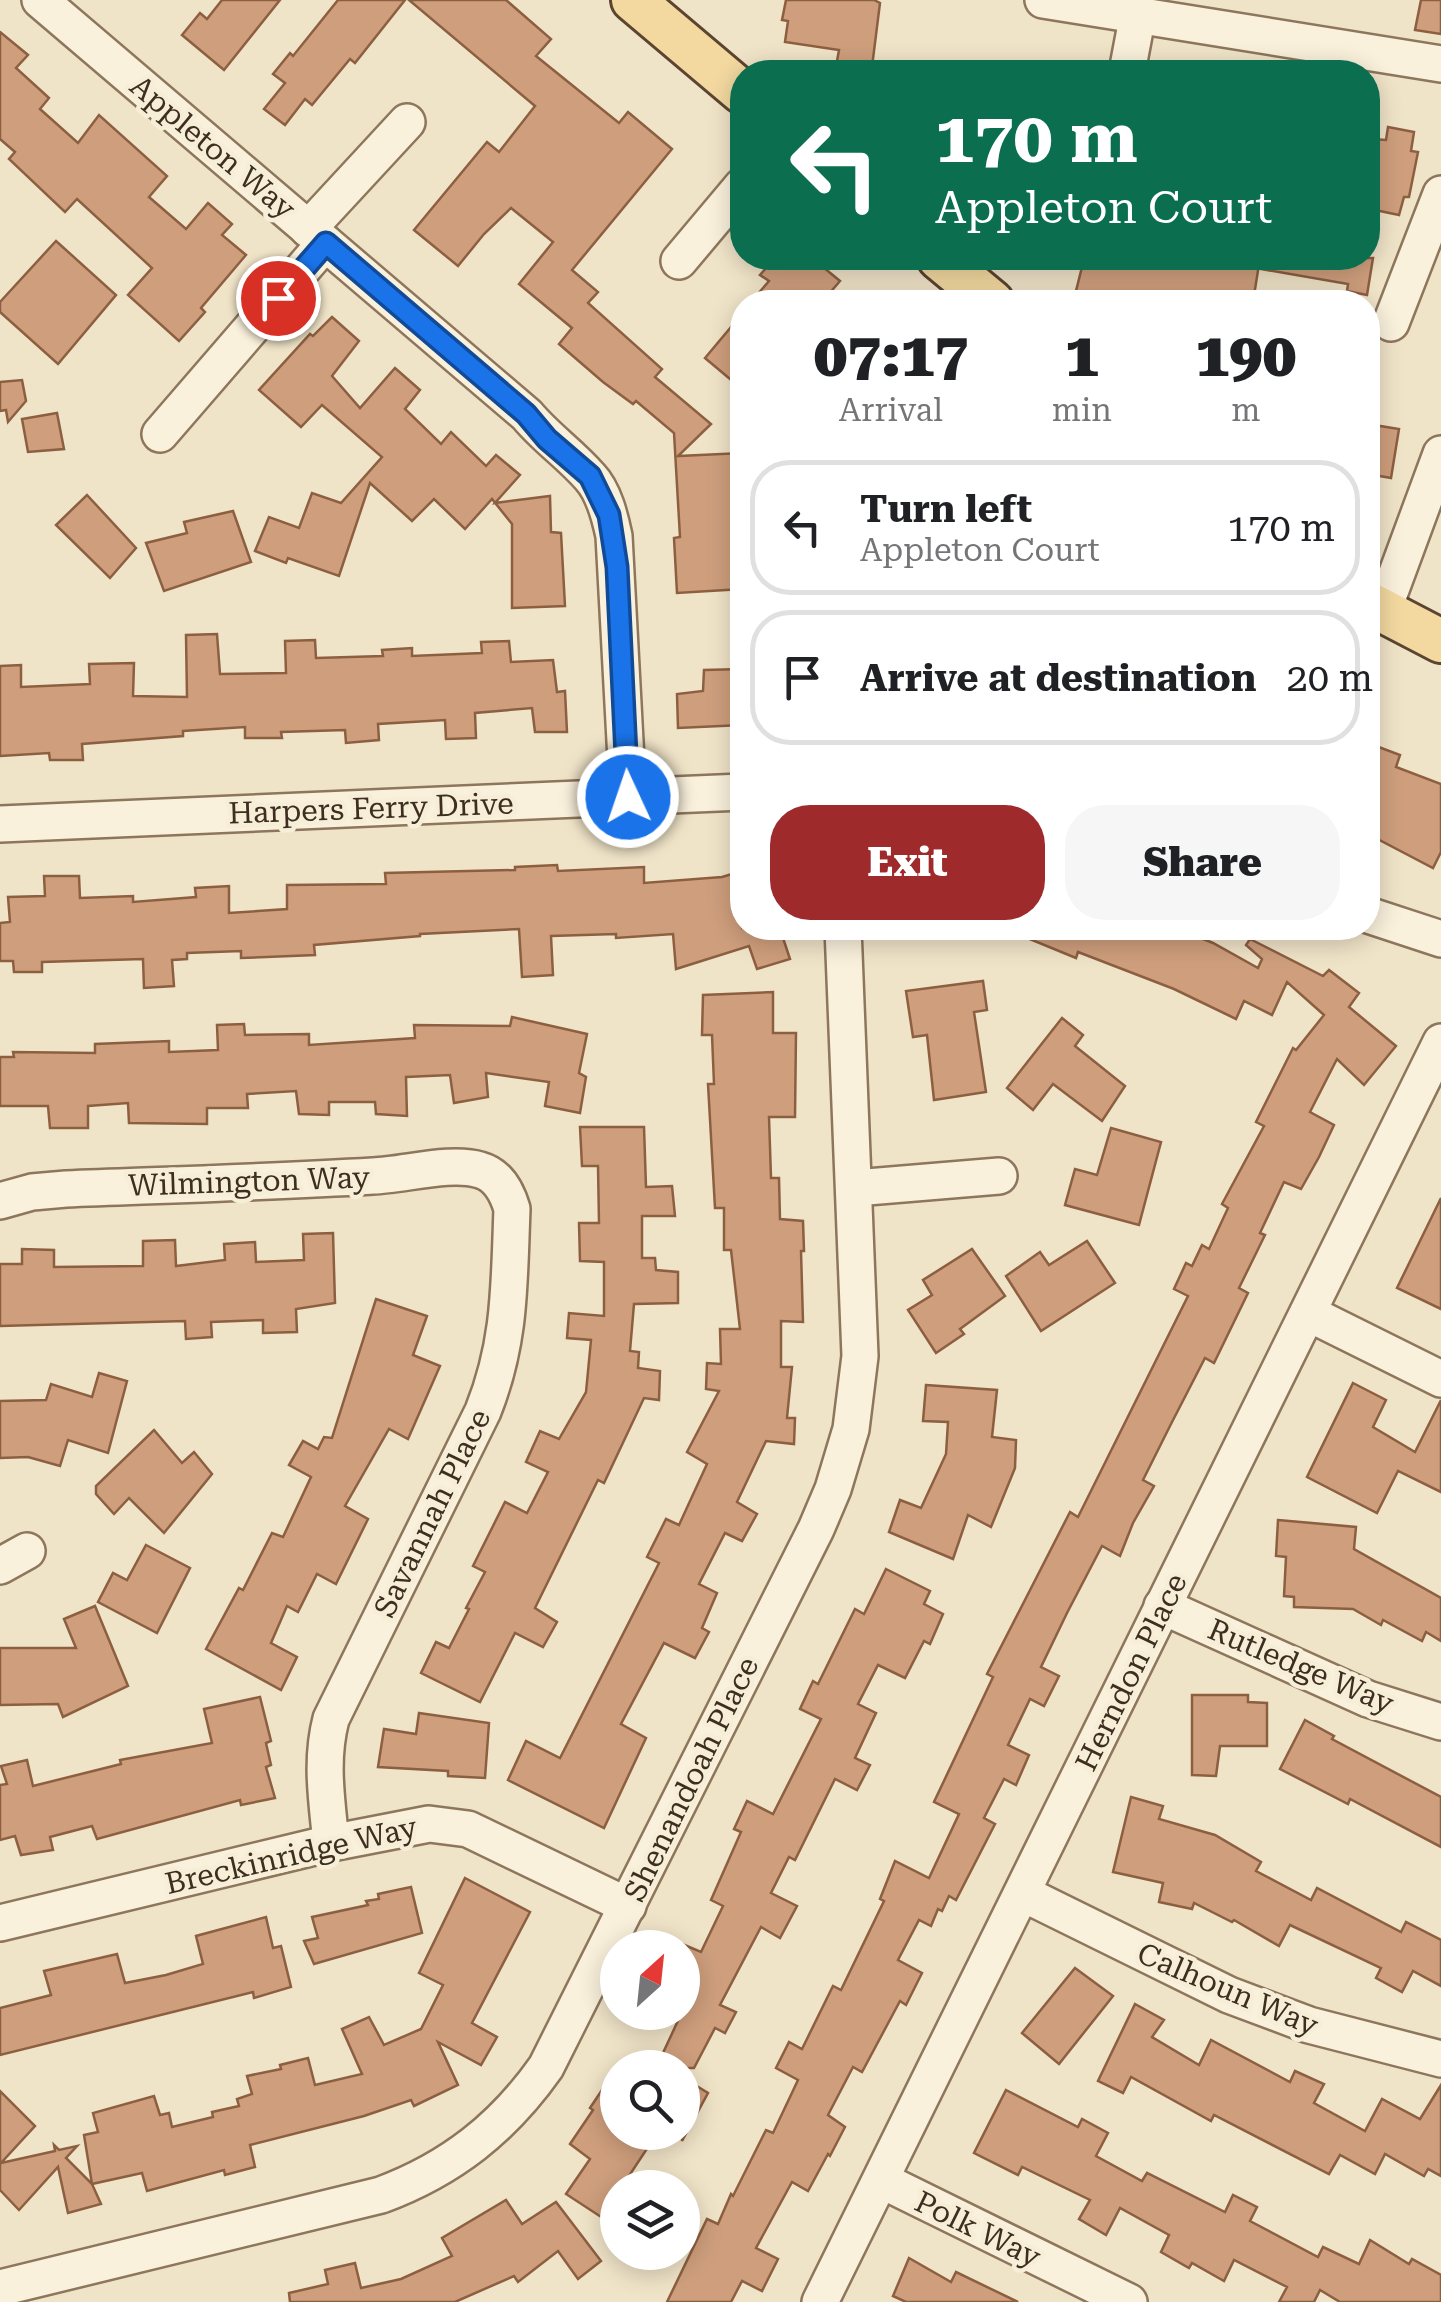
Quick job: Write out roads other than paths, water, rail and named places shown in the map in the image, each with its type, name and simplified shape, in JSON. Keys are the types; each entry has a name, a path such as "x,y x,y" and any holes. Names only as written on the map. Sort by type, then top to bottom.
{"main road":[{"path":"633,0 730,82"},
{"path":"953,270 977,290"},
{"path":"1380,610 1441,641"}],"street":[{"name":"Appleton Way","path":"40,0 526,414 596,485 609,515 617,567 628,797"},
{"path":"1043,0 1441,64"},
{"path":"1129,60 1138,14"},
{"path":"160,434 407,122"},
{"path":"1391,323 1441,194"},
{"path":"679,260 730,200"},
{"path":"1380,595 1441,454"},
{"name":"Harpers Ferry Drive","path":"0,824 730,793"},
{"path":"1380,919 1441,939"},
{"name":"Shenandoah Place","path":"0,2288 381,2195 418,2181 457,2159 501,2123 546,2067 833,1489 851,1429 860,1356 844,940"},
{"name":"Herndon Place","path":"820,2302 1441,1042"},
{"name":"Wilmington Way","path":"0,1201 32,1192 66,1189 378,1176 456,1168 476,1168 496,1179"},
{"path":"854,1188 999,1176"},
{"name":"Savannah Place","path":"332,1843 324,1771 330,1719 497,1376 506,1337 512,1210 496,1179"},
{"path":"1308,1314 1441,1379"},
{"name":"Rutledge Way","path":"1162,1606 1368,1698 1441,1722"},
{"name":"Breckinridge Way","path":"0,1923 332,1843 429,1824 468,1829 628,1906"},
{"name":"Calhoun Way","path":"1024,1894 1230,1996 1309,2026 1441,2060"},
{"name":"Polk Way","path":"881,2180 1129,2302"}]}
